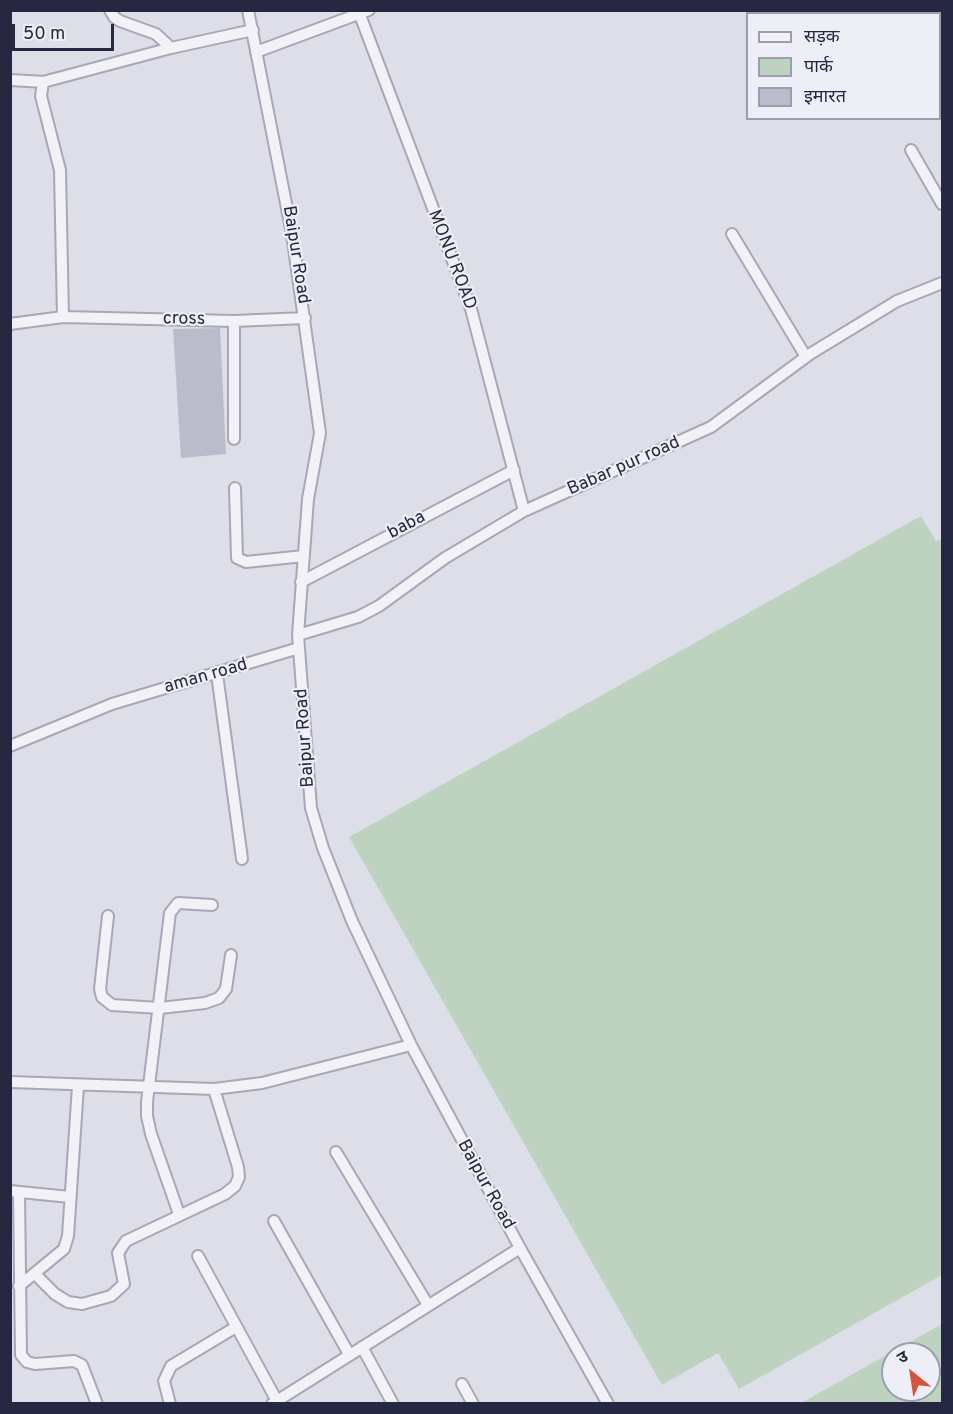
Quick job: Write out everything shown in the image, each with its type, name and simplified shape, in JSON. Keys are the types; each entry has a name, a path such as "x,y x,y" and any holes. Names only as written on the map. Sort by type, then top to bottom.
{"street":[{"path":"110,10 120,21 156,34 171,48"},
{"name":"Baipur Road","path":"248,10 273,128 320,433 308,499 298,635 311,808 352,921 411,1045 520,1248 608,1404"},
{"path":"256,52 364,13"},
{"name":"MONU ROAD","path":"364,13 471,309 524,511"},
{"path":"10,80 45,82 171,48 253,30"},
{"path":"45,82 41,87 41,96 60,170 63,317"},
{"path":"911,150 942,204"},
{"path":"732,234 806,357"},
{"name":"Babar pur road","path":"298,635 358,617 378,606 445,558 524,511 711,427 806,357 897,301 942,283"},
{"name":"cross","path":"10,324 63,317 234,321 304,318"},
{"path":"234,321 234,439"},
{"name":"baba","path":"301,582 514,470"},
{"path":"235,488 237,558 246,562 303,556"},
{"name":"aman road","path":"10,746 112,704 299,648"},
{"path":"217,674 242,859"},
{"path":"178,1214 147,1116 150,1086 170,913 173,907 185,902 212,905"},
{"path":"108,916 102,997 111,1005 160,1008 206,1003 219,998 226,989 231,955"},
{"path":"10,1082 214,1089 262,1083 411,1045"},
{"path":"19,1286 64,1249 68,1236 78,1086"},
{"path":"36,1274 55,1294 68,1302 82,1304 111,1296 124,1284 118,1253 121,1246 133,1236 225,1194 235,1186 239,1177 214,1089"},
{"path":"336,1152 428,1305"},
{"path":"70,1197 15,1192 23,1358 35,1364 74,1361 82,1365 97,1404"},
{"path":"274,1221 349,1354"},
{"path":"198,1256 274,1402 520,1248"},
{"path":"170,1404 164,1381 171,1366 236,1328"},
{"path":"362,1347 393,1404"},
{"path":"462,1384 473,1404"}],"green space":[{"path":"921,516 936,541 942,539 942,1275 739,1389 718,1353 662,1385 349,837"},
{"path":"942,1324 942,1403 801,1403 881,1358 881,1402 941,1402 941,1342 910,1342"}],"building":[{"path":"220,328 226,454 181,458 173,329"}]}
